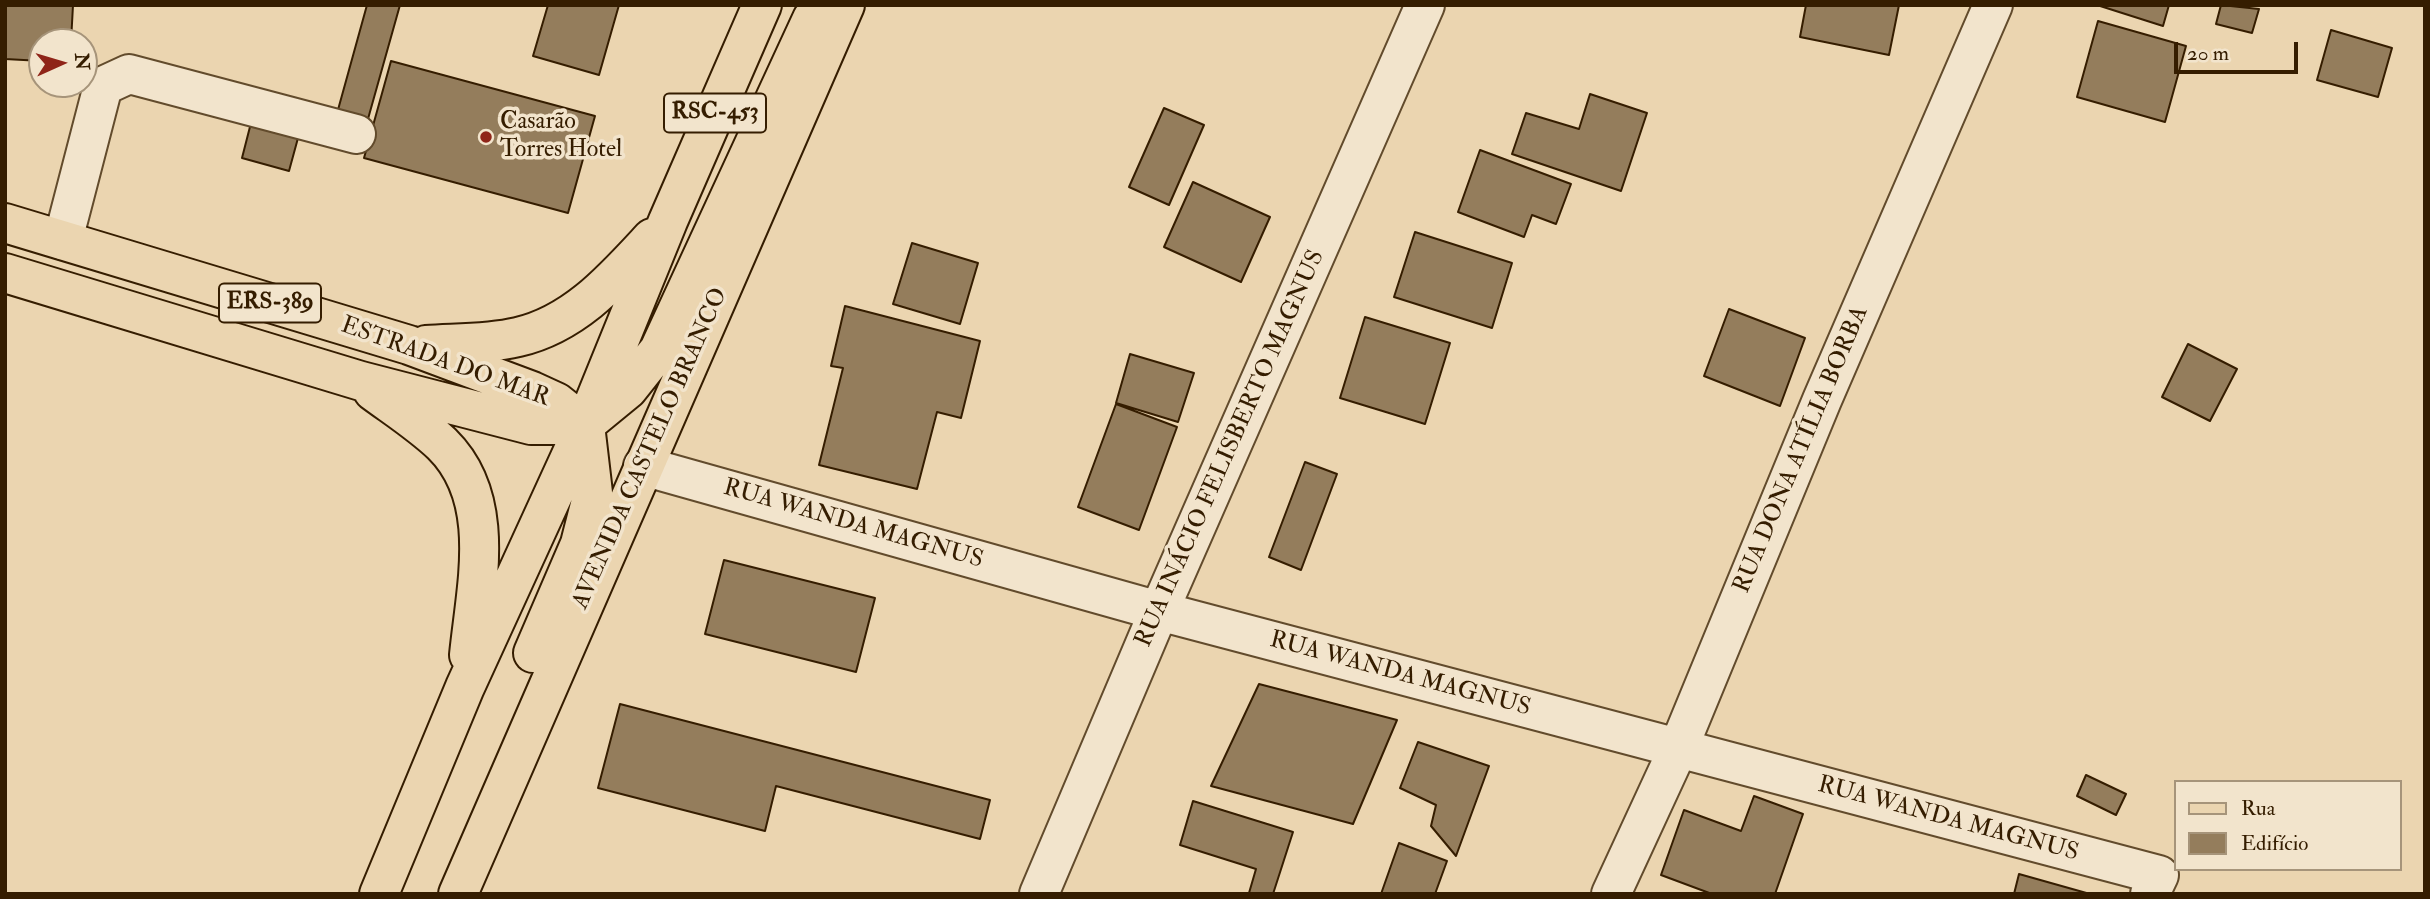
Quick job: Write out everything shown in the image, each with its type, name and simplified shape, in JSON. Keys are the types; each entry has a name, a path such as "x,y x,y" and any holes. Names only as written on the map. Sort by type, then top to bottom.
{"main road":[{"name":"RSC-453","path":"667,221 762,5"},
{"path":"585,425 628,389 659,350 806,29 821,5"},
{"name":"AVENIDA CASTELO BRANCO","path":"458,894 845,5"},
{"path":"409,345 490,342 520,337 549,325 603,290 667,221"},
{"path":"379,894 466,687 585,425 667,221"},
{"name":"ESTRADA DO MAR","path":"5,223 409,345 532,391 556,402 585,425"},
{"name":"ESTRADA DO MAR","path":"5,273 361,382 531,425 585,425"},
{"path":"361,382 442,445 454,460 472,494 480,543 466,687"},
{"path":"431,894 580,544 593,493 585,425"}],"street":[{"name":"RUA INÁCIO FELISBERTO MAGNUS","path":"1039,894 1159,611 1425,5"},
{"name":"RUA DONA ATÍLIA BORBA","path":"1611,894 1678,750 1822,400 1993,5"},
{"path":"63,240 103,86 129,74 356,134"},
{"name":"RUA WANDA MAGNUS","path":"643,466 1159,611 1678,750 2155,884"}],"building":[{"path":"5,5 73,5 72,28 28,28 28,60 5,59"},
{"path":"367,5 400,5 366,126 336,117"},
{"path":"548,5 619,5 599,75 533,56"},
{"path":"1806,5 1899,5 1889,55 1800,37"},
{"path":"2097,5 2169,5 2163,26"},
{"path":"2221,5 2259,9 2252,33 2216,24"},
{"path":"2098,21 2186,46 2165,122 2077,97"},
{"path":"2331,30 2392,48 2378,97 2317,80"},
{"path":"391,61 595,116 568,213 364,158"},
{"path":"1590,94 1647,113 1621,191 1512,154 1526,113 1579,129"},
{"path":"1164,108 1204,125 1169,205 1129,187"},
{"path":"253,115 301,127 289,171 242,158"},
{"path":"1480,150 1571,184 1556,224 1532,215 1524,237 1458,212"},
{"path":"1193,182 1270,217 1241,282 1164,247"},
{"path":"1415,232 1512,263 1492,328 1394,297"},
{"path":"912,243 978,263 960,324 893,304"},
{"path":"845,306 980,341 961,418 937,412 917,489 819,465 843,368 831,366"},
{"path":"1729,309 1805,338 1780,406 1704,376"},
{"path":"1365,317 1450,343 1425,424 1340,398"},
{"path":"2188,344 2237,369 2210,421 2162,397"},
{"path":"1130,354 1194,373 1178,422 1116,403"},
{"path":"1116,404 1177,427 1139,530 1078,507"},
{"path":"1305,462 1337,474 1301,570 1269,557"},
{"path":"724,560 875,598 856,672 705,634"},
{"path":"1259,684 1397,720 1353,824 1211,786"},
{"path":"620,704 990,800 980,839 776,786 765,831 598,788"},
{"path":"1418,742 1489,766 1456,856 1431,826 1436,805 1400,788"},
{"path":"2086,775 2126,794 2116,815 2077,796"},
{"path":"1754,796 1803,814 1775,894 1712,894 1661,875 1684,810 1741,831"},
{"path":"1193,801 1293,832 1273,894 1249,893 1256,869 1180,845"},
{"path":"1399,843 1447,861 1435,894 1381,894"},
{"path":"2019,874 2090,894 2014,894"}],"place":[{"name":"Casarão Torres Hotel","path":"486,137"}]}
